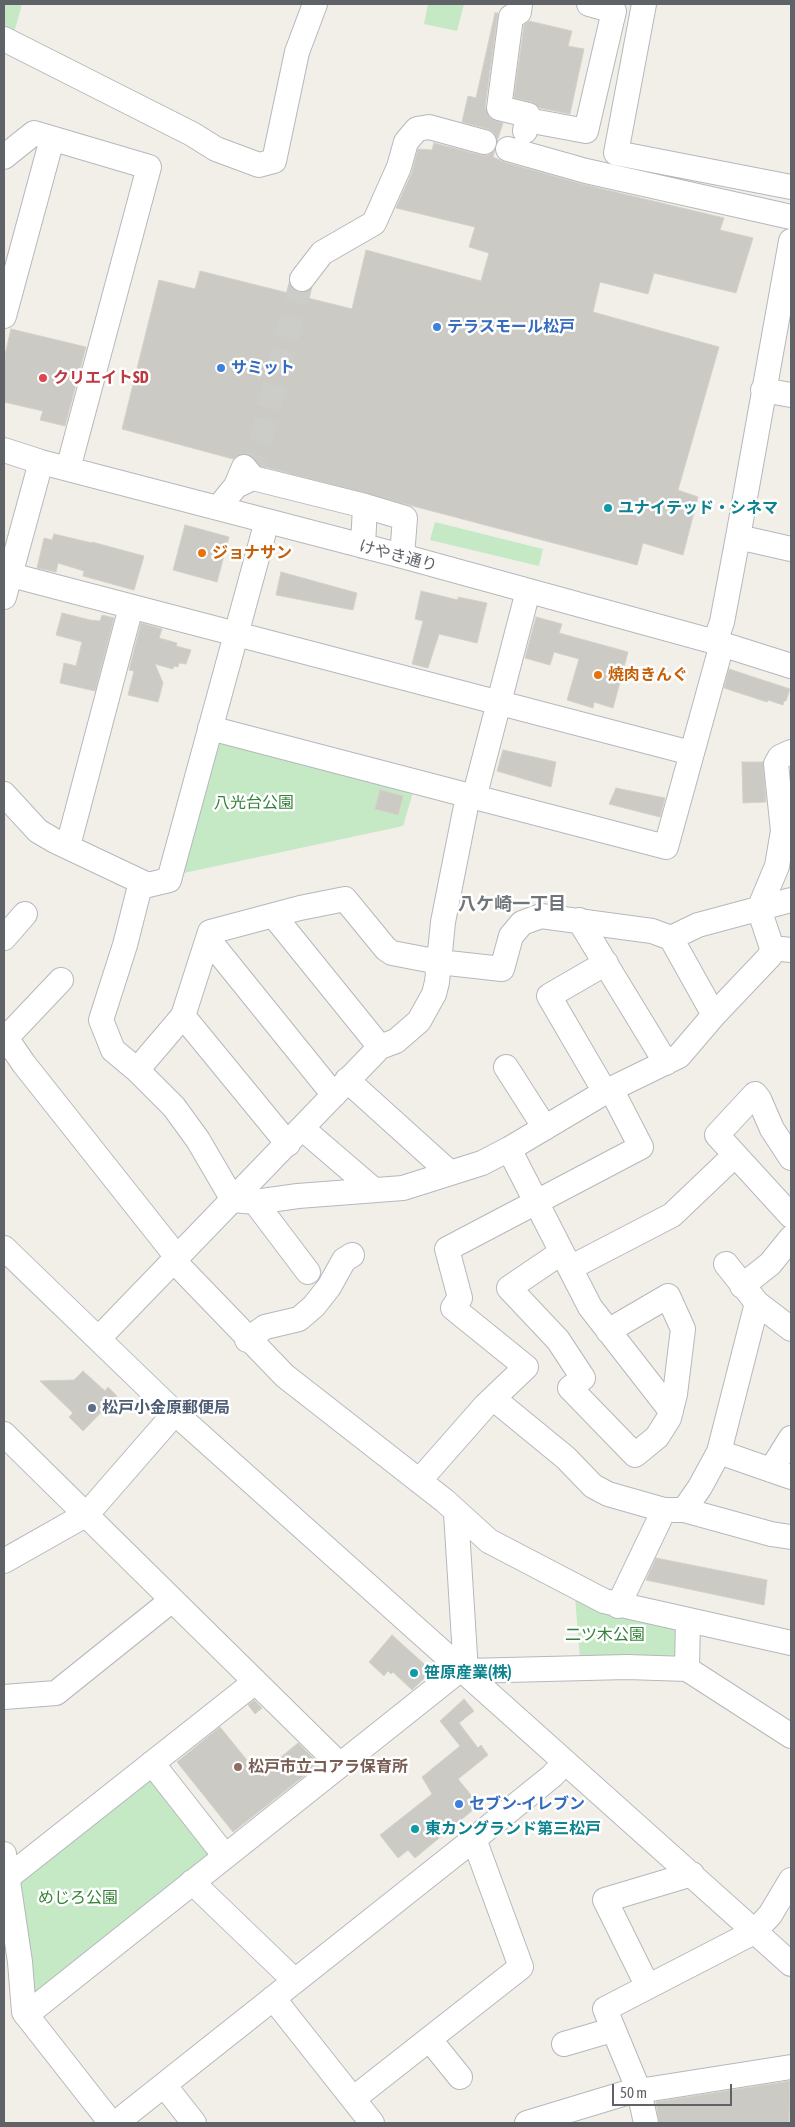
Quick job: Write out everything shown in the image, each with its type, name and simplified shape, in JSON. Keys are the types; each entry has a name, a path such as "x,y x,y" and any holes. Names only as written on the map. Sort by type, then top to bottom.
{"street":[{"path":"4,39 192,134 216,149 259,165 274,161 297,52 315,4"},
{"path":"520,4 519,12 512,17 499,108 528,115 513,150 585,176 791,217"},
{"path":"527,120 586,131 614,11 589,4"},
{"path":"644,4 616,153 791,187"},
{"path":"374,223 399,168 406,142 417,129 429,127 484,142"},
{"path":"4,157 34,133 149,166 68,469"},
{"path":"4,316 52,139"},
{"path":"302,278 322,253 374,223 395,216 398,208"},
{"path":"210,728 666,847 718,643 791,242"},
{"path":"763,390 791,395"},
{"name":"けやき通り","path":"4,450 41,462 402,556 718,643 791,666"},
{"path":"4,597 41,462"},
{"path":"218,508 244,477 365,506 405,518 402,556"},
{"path":"363,546 365,506"},
{"path":"4,794 38,831 148,885 169,880 267,520"},
{"path":"738,537 791,549"},
{"path":"11,575 691,753"},
{"path":"99,1338 176,1259 244,1201 296,1136 340,1088 380,1047 396,1042 419,1020 434,994 443,922 471,797 499,703 528,591"},
{"path":"68,846 131,607"},
{"path":"759,908 778,866 787,830 776,764 780,756 791,752"},
{"path":"141,882 125,945 101,1020 114,1050 137,1070 178,1114 244,1201 308,1272"},
{"path":"137,1070 184,1016 210,932 345,898 386,949 392,953 439,962 502,968 511,936 522,923 541,916 652,931 671,938 714,1015"},
{"path":"671,938 698,926 791,900"},
{"path":"244,1201 403,1188 482,1163 608,1091 666,1064 679,1056 714,1015 770,956 782,949 759,908"},
{"path":"4,938 25,914"},
{"path":"274,916 380,1047"},
{"path":"579,920 666,1064"},
{"path":"208,939 340,1088 450,1173"},
{"path":"419,1481 485,1406 526,1367 453,1308 460,1298 447,1249 641,1147 549,996 606,963"},
{"path":"60,980 5,1036 24,1064 176,1259 247,1340 285,1376 445,1501 489,1541 575,1588 618,1606 791,1643"},
{"path":"184,1016 296,1136 374,1190"},
{"path":"506,1067 545,1128"},
{"path":"791,1158 772,1128 759,1099 754,1094 717,1136 791,1216"},
{"path":"509,1149 590,1307 672,1411"},
{"path":"608,1331 668,1296 683,1329 672,1411 657,1437 635,1455 570,1388 583,1378 558,1340 509,1288 566,1260 672,1216 735,1155"},
{"path":"618,1606 674,1510 700,1487 719,1452 750,1294 770,1264 791,1238"},
{"path":"4,1248 175,1413 465,1670 564,1763 692,1874 791,1964"},
{"path":"247,1340 265,1327 298,1319 314,1306 329,1287 344,1260 352,1255"},
{"path":"726,1264 750,1294 791,1329"},
{"path":"494,1399 566,1458 593,1486 616,1498 791,1537"},
{"path":"4,1561 87,1514 175,1413"},
{"path":"4,1434 339,1764"},
{"path":"719,1452 781,1473 791,1438"},
{"path":"456,1513 465,1670"},
{"path":"4,1696 56,1693 172,1600"},
{"path":"687,1670 688,1620"},
{"path":"26,2014 339,1764 465,1670 627,1667 687,1670 791,1736"},
{"path":"7,1878 255,1682"},
{"path":"152,1763 225,1856"},
{"path":"116,2123 474,1839 552,1776 564,1763"},
{"path":"353,2099 521,1967 474,1839"},
{"path":"4,1854 12,1960 26,2014 111,2123"},
{"path":"647,1986 606,1900 692,1874"},
{"path":"646,2123 639,2091 612,2030 605,2009 754,1932 770,1915 791,1880"},
{"path":"192,1882 295,1981"},
{"path":"273,1998 372,2123"},
{"path":"564,2044 612,2030"},
{"path":"430,2040 460,2078"},
{"path":"530,2123 639,2091 791,2068"},
{"path":"164,2085 194,2123"}],"green space":[{"path":"4,4 22,4 14,33 4,27"},
{"path":"428,4 464,4 457,31 424,24"},
{"path":"435,522 543,549 539,566 430,540"},
{"name":"八光台公園","path":"221,740 414,789 403,826 179,874 215,743"},
{"name":"二ツ木公園","path":"575,1596 680,1624 677,1664 580,1660"},
{"name":"めじろ公園","path":"148,1777 211,1852 210,1857 38,1997 30,1991 16,1886"}],"building":[{"path":"495,13 498,13 485,107 490,118 503,123 497,141 494,133 488,129 462,122 468,96 476,98"},
{"path":"529,21 572,31 568,46 584,49 570,114 540,108 532,102 514,98 524,25"},
{"path":"434,143 481,155 488,155 495,150 493,157 504,162 582,184 724,218 720,230 753,238 736,293 654,273 648,294 600,282 593,312 719,347 678,490 698,497 683,555 643,543 637,565 261,466 249,454 242,454 233,459 122,429 159,280 195,289 200,271 352,309 366,250 481,281 489,253 469,247 475,227 396,208 412,172 418,149 432,150"},
{"path":"11,329 86,347 65,426 40,420 43,411 4,402 4,359"},
{"path":"185,525 229,537 217,582 173,570"},
{"path":"54,534 144,556 134,590 83,576 84,571 58,563 56,572 37,568 44,538 52,540"},
{"path":"281,572 357,593 353,610 276,595"},
{"path":"421,591 458,600 458,597 487,603 477,643 439,634 428,668 412,664 423,621 415,619"},
{"path":"62,613 100,621 102,615 114,618 95,691 60,683 64,663 76,666 82,642 56,635"},
{"path":"536,617 562,624 559,633 628,652 613,708 594,702 593,708 567,700 579,659 554,652 550,665 525,658"},
{"path":"141,623 162,629 159,638 177,643 176,646 191,650 186,664 179,663 178,667 174,666 173,669 155,664 163,683 158,702 128,695 134,671 129,670"},
{"path":"729,669 790,689 786,701 784,701 783,705 768,700 767,702 724,688"},
{"path":"503,750 556,762 551,787 497,771"},
{"path":"742,762 763,762 766,802 743,803"},
{"path":"616,788 665,798 660,817 609,804"},
{"path":"380,790 403,796 398,815 375,809"},
{"path":"83,1371 105,1391 108,1387 117,1396 83,1431 69,1417 73,1413 40,1381 74,1380"},
{"path":"656,1558 767,1580 764,1605 646,1580"},
{"path":"392,1635 432,1671 412,1690 393,1672 391,1674 388,1671 384,1676 369,1662"},
{"path":"464,1699 474,1711 459,1723 478,1748 481,1745 488,1755 458,1779 479,1805 415,1858 408,1850 398,1858 380,1835 432,1794 422,1777 460,1746 440,1721"},
{"path":"254,1700 262,1708 255,1714 248,1705"},
{"path":"220,1727 259,1775 298,1743 319,1764 233,1832 177,1762"},
{"path":"790,2081 789,2123 659,2123 656,2102"}],"tunnel":[{"path":"253,478 253,470 302,279"}],"place":[{"name":"テラスモール松戸","path":"437,327"},
{"name":"サミット","path":"221,368"},
{"name":"クリエイトSD","path":"43,378"},
{"name":"ユナイテッド・シネマ","path":"608,508"},
{"name":"ジョナサン","path":"202,553"},
{"name":"焼肉きんぐ","path":"598,675"},
{"name":"松戸小金原郵便局","path":"92,1408"},
{"name":"笹原産業(株)","path":"414,1673"},
{"name":"松戸市立コアラ保育所","path":"238,1767"},
{"name":"セブン-イレブン","path":"459,1804"},
{"name":"東カングランド第三松戸","path":"415,1829"}],"district":[{"name":"八ケ崎一丁目","path":"512,904"}]}
